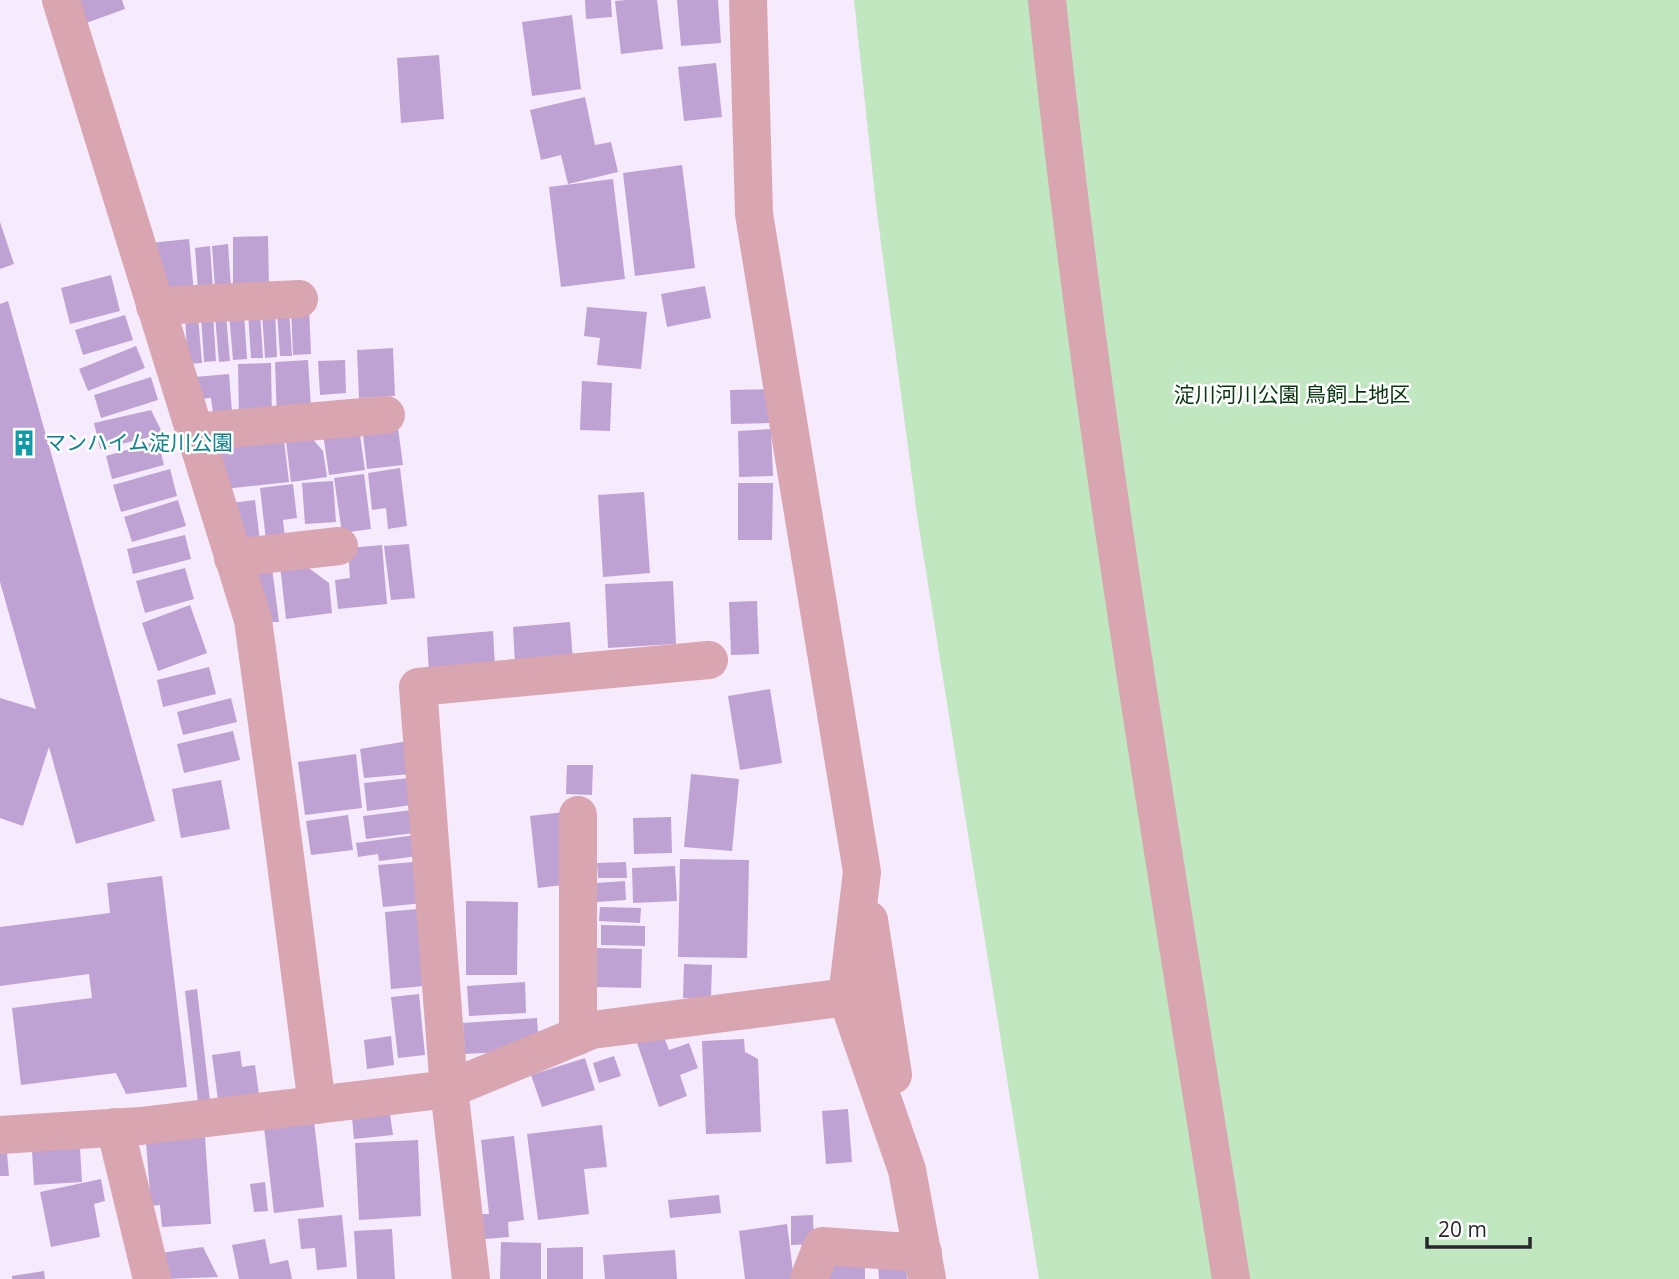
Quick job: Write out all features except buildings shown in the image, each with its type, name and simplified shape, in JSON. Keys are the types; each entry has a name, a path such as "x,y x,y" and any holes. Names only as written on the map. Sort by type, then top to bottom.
{"street":[{"path":"61,0 253,621 317,1105"},
{"path":"748,0 754,214 862,872 907,1170 925,1266 822,1246 809,1279"},
{"path":"1047,0 1066,184 1125,605 1231,1279"},
{"path":"155,306 299,299"},
{"path":"194,432 386,415"},
{"path":"233,558 339,546"},
{"path":"471,1279 449,1089 418,687 709,660"},
{"path":"578,815 578,1036"},
{"path":"862,872 847,997 907,1170"},
{"path":"0,1135 115,1127 449,1089 592,1030 847,997"},
{"path":"115,1127 152,1279"}],"green space":[{"name":"淀川河川公園 鳥飼上地区","path":"854,0 1679,0 1679,1279 1039,1279 917,515 876,205"}],"place":[{"name":"マンハイム淀川公園","path":"24,443"}]}
